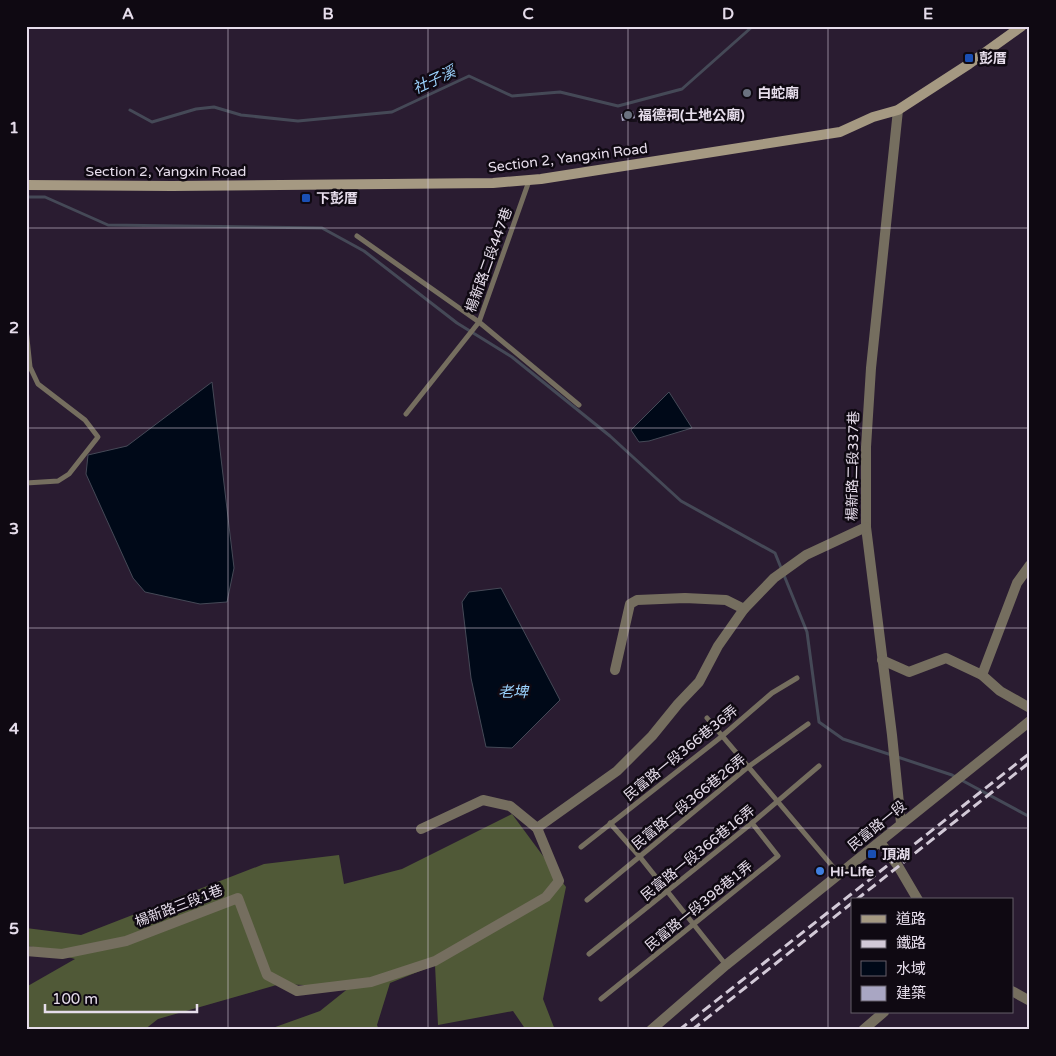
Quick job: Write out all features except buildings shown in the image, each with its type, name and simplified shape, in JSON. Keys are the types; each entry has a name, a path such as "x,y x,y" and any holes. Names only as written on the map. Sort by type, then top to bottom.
{"main road":[{"name":"Section 2, Yangxin Road","path":"26,185 172,186 493,183 529,180 840,132 873,117 898,110 969,64 1022,26"}],"street":[{"name":"楊新路二段337巷","path":"898,110 870,368 866,448 866,527 901,823"},
{"path":"421,829 483,800 510,806 537,828 617,771 652,736 698,682 718,646 744,609 774,578 806,555 866,527"},
{"path":"982,675 1017,583 1030,565"},
{"path":"615,670 630,604 637,600 685,598 726,600 744,609"},
{"path":"882,660 909,672 946,658 982,675 1000,691 1030,708"},
{"name":"民富路一段","path":"651,1030 726,965 1030,721"},
{"name":"楊新路三段1巷","path":"26,951 62,954 126,941 238,898 267,975 297,991 371,982 436,961 546,897 559,880 537,828"},
{"path":"880,842 898,866 917,898"},
{"path":"1014,992 1030,1001"},
{"path":"863,1030 882,1014"}],"lane":[{"name":"楊新路二段447巷","path":"406,414 480,322 529,180"},
{"path":"357,236 480,322 578,405"},
{"path":"26,329 30,367 38,384 85,420 98,437 70,474 58,481 26,483"},
{"name":"民富路一段366巷36弄","path":"581,847 721,737 772,693 797,678"},
{"path":"706,718 840,874"},
{"name":"民富路一段366巷26弄","path":"587,900 748,768 808,724"},
{"name":"民富路一段366巷16弄","path":"589,954 668,892 819,766"},
{"path":"610,823 640,857 726,965"},
{"name":"民富路一段398巷1弄","path":"601,999 778,856 752,823"}],"green space":[{"path":"512,814 566,887 543,999 555,1030 526,1030 513,1011 438,1025 435,965 390,983 377,1025 379,1030 267,1030 320,1011 350,987 280,984 158,1019 144,1030 26,1030 26,987 75,959 26,945 26,928 81,935 264,864 339,855 344,884 402,869"}],"water":[{"path":"212,382 234,568 227,602 200,604 145,592 133,578 86,474 88,455 127,446"},
{"path":"669,392 692,428 649,441 639,442 631,430"},
{"name":"老埤","path":"501,588 560,700 512,748 486,747 471,678 462,602 469,592"}],"waterway":[{"name":"社子溪","path":"130,110 152,122 196,109 214,107 241,115 298,121 392,112 469,76 512,96 560,92 618,106 682,89 753,26"},
{"path":"26,197 45,197 108,225 322,228 364,251 457,323 512,357 610,436 681,501 775,553 807,632 819,722 843,739 952,775 1030,817"}],"railway":[{"path":"679,1030 1030,753"},
{"path":"859,898 1030,762"},
{"path":"692,1030 851,904"}],"place":[{"name":"彭厝","path":"969,58"},
{"name":"白蛇廟","path":"747,93"},
{"name":"福德祠(土地公廟)","path":"628,115"},
{"name":"下彭厝","path":"306,198"},
{"name":"頂湖","path":"872,854"},
{"name":"Hi-Life","path":"820,871"}]}
